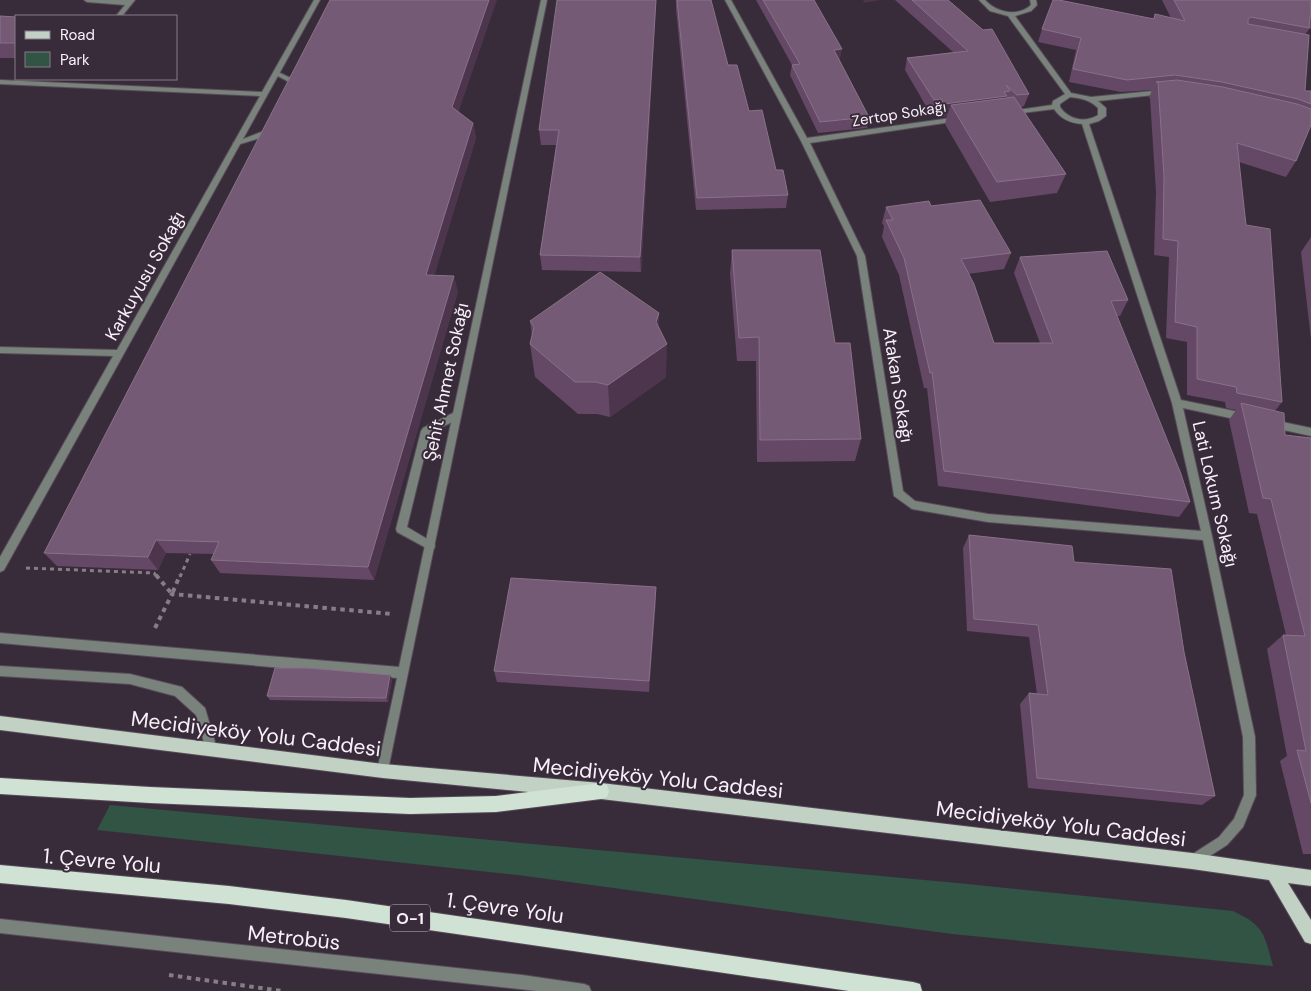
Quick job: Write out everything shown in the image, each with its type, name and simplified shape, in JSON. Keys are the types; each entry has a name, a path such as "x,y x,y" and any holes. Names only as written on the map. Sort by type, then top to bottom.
{"highway":[{"path":"0,786 159,796 410,806 496,804 601,791"},
{"name":"1. Çevre Yolu","path":"0,874 229,895 346,909 913,991"}],"main road":[{"name":"Mecidiyeköy Yolu Caddesi","path":"0,723 383,771 601,791 1192,861 1311,878"},
{"path":"1273,872 1311,936"}],"street":[{"path":"87,0 131,1"},
{"name":"Karkuyusu Sokağı","path":"0,567 317,0"},
{"name":"Şehit Ahmet Sokağı","path":"383,771 544,0"},
{"name":"Atakan Sokağı","path":"728,0 805,141 861,256 898,494 912,505 988,518 1207,536"},
{"path":"982,0 993,10 1010,14 1018,14 1031,9 1034,5 1033,0"},
{"path":"120,15 131,1"},
{"path":"1010,14 1069,95"},
{"path":"276,73 295,82 288,95"},
{"path":"61,86 66,80"},
{"path":"0,82 265,94"},
{"path":"1056,107 1059,100 1069,95 1092,99 1169,92"},
{"path":"1056,107 1062,116 1069,119 1085,122 1097,120 1103,112 1098,103 1092,99"},
{"path":"999,114 1056,107"},
{"name":"Zertop Sokağı","path":"805,141 970,117"},
{"path":"237,143 267,133 276,118"},
{"name":"Lati Lokum Sokağı","path":"1085,122 1177,403 1249,736 1250,795 1239,823 1223,842 1192,861"},
{"path":"0,350 120,353"},
{"path":"1177,403 1311,432"},
{"path":"430,546 401,529 426,430 456,416"},
{"path":"0,638 403,673"},
{"path":"0,671 130,679 178,691 201,712 210,749"},
{"name":"Metrobüs","path":"0,926 522,982 584,991"}],"path":[{"path":"155,628 190,554"},
{"path":"0,567 154,573 172,594 376,613"},
{"path":"169,976 282,991"}],"green space":[{"path":"110,805 957,883 1233,911 1251,921 1262,932 1273,966 952,934 518,875 97,830"}],"building":[{"path":"330,0 489,0 452,107 473,123 426,275 454,276 368,567 211,560 219,542 156,540 148,557 44,553"},
{"path":"557,0 656,0 640,257 540,255 559,130 539,130"},
{"path":"677,0 711,0 728,65 737,65 749,111 762,110 776,170 783,170 788,195 697,198"},
{"path":"763,0 814,0 842,49 834,50 869,117 820,122 792,65 800,64"},
{"path":"912,0 948,0 983,30 992,29 1029,94 1017,95 1006,85 1010,91 1004,92 1007,96 944,104 941,99 934,100 907,58 968,51"},
{"path":"1053,0 1154,19 1155,14 1185,21 1174,0 1311,0 1309,28 1251,17 1248,19 1248,24 1309,35 1305,91 1311,91 1311,104 1298,99 1222,82 1175,75 1127,80 1073,69 1081,38 1042,29"},
{"path":"0,16 15,17 15,43 0,43"},
{"path":"1177,80 1223,87 1311,109 1311,125 1296,161 1237,143 1246,225 1270,229 1282,402 1237,393 1236,387 1197,379 1197,327 1175,322 1178,241 1163,239 1164,176 1158,82 1156,82"},
{"path":"1014,97 1066,174 997,182 951,105"},
{"path":"980,200 1011,253 961,259 974,284 994,343 1053,343 1020,257 1107,251 1128,300 1111,301 1181,474 1190,502 944,471 932,372 930,373 904,258 886,220 893,220 886,207 929,201 931,206"},
{"path":"732,250 820,250 835,343 850,343 861,439 760,440 759,337 739,338"},
{"path":"600,272 659,313 656,322 667,344 608,385 595,382 575,382 530,344 534,327 530,321"},
{"path":"1241,403 1284,413 1285,435 1311,438 1311,803 1297,750 1306,751 1283,635 1305,636 1271,499 1263,498"},
{"path":"969,535 1072,546 1074,562 1171,569 1184,652 1215,796 1037,778 1029,693 1048,695 1038,625 974,619"},
{"path":"511,578 656,587 649,681 494,671"},
{"path":"275,668 308,668 390,675 386,698 267,696"}]}
